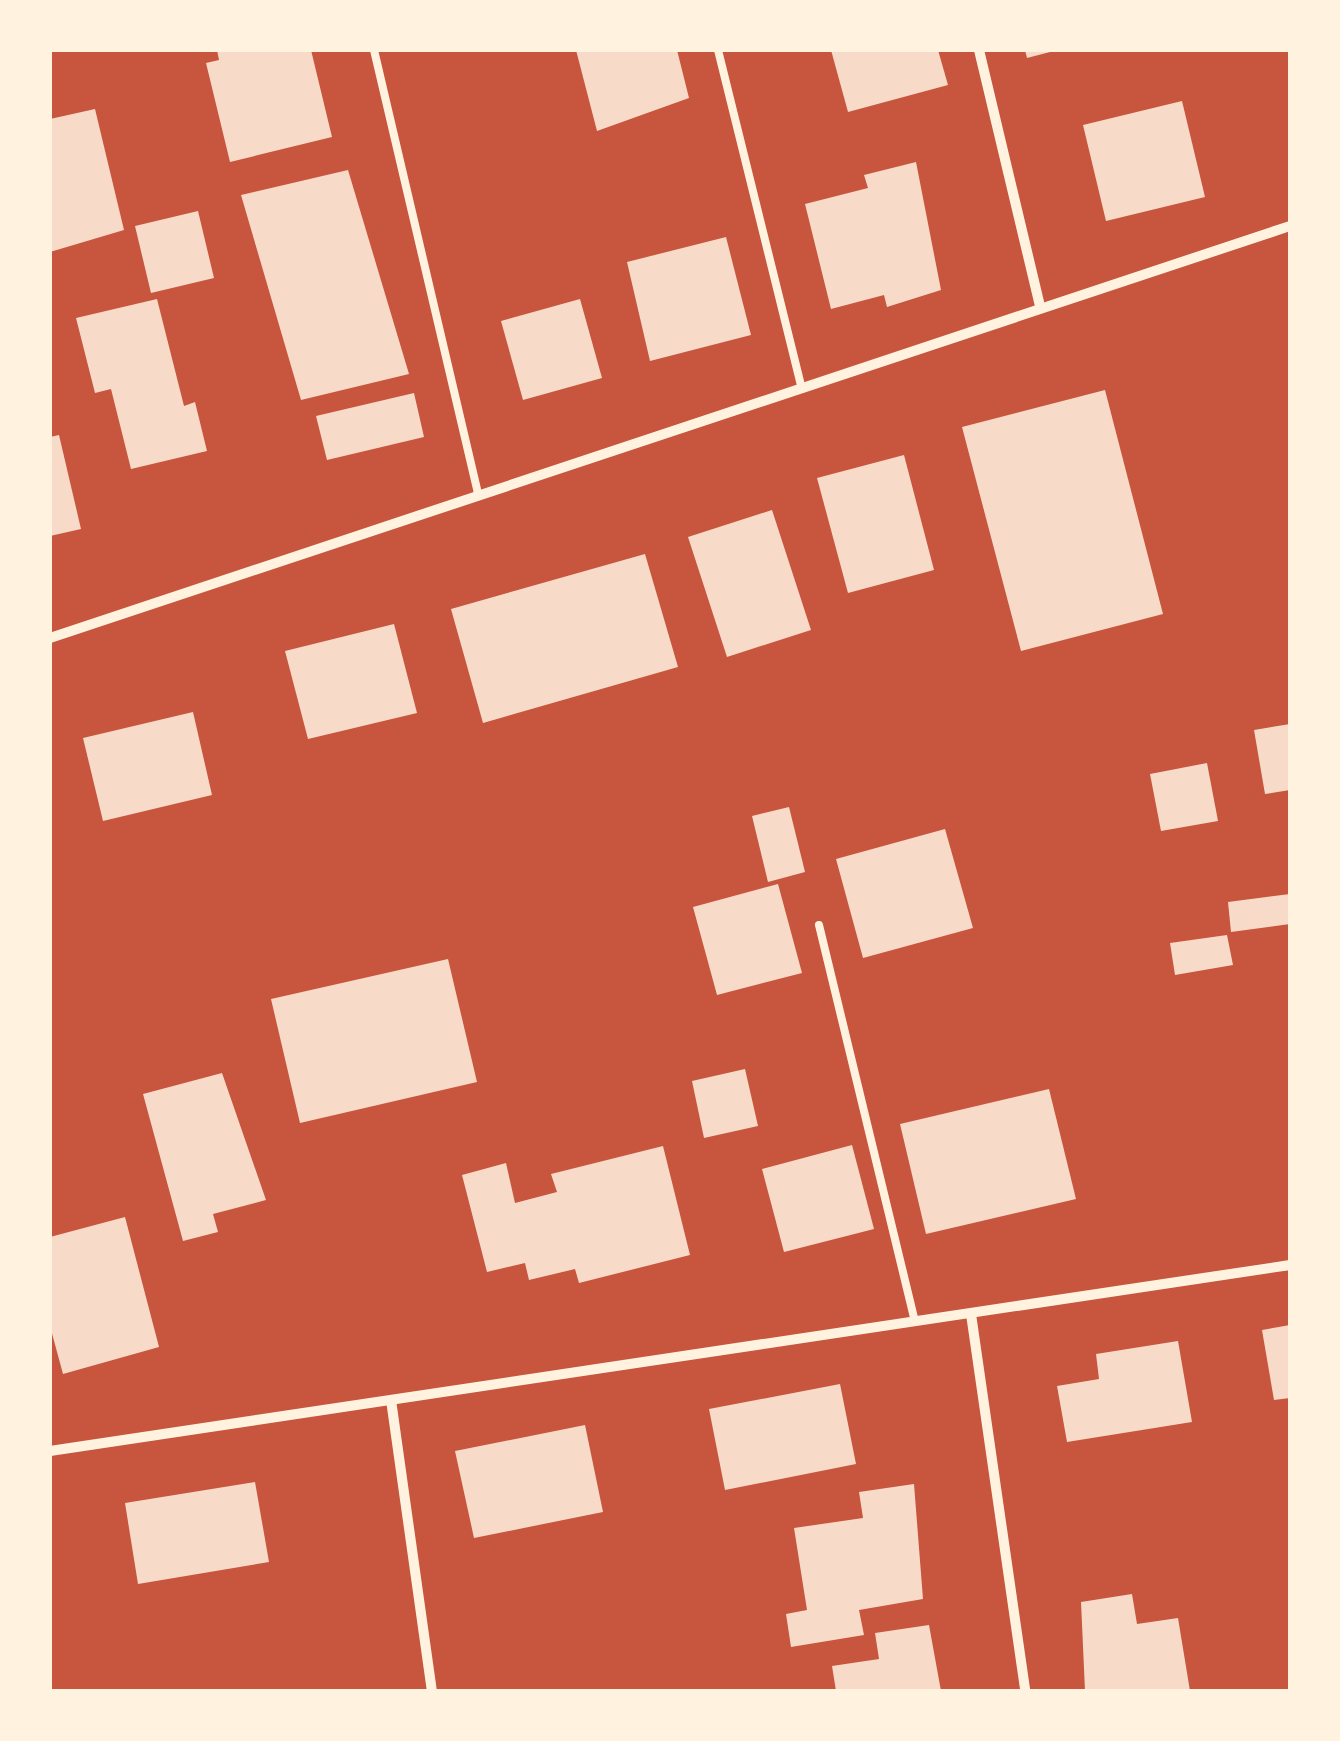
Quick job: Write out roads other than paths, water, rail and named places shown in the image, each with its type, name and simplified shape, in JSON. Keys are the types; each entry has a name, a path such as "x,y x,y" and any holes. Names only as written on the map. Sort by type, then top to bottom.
{"street":[{"path":"979,50 1040,306"},
{"path":"50,638 1290,226"},
{"path":"50,1452 914,1318 971,1314 1290,1265"},
{"path":"971,1314 1025,1691"},
{"path":"391,1400 432,1691"}],"lane":[{"path":"374,50 478,495"},
{"path":"718,50 802,389"},
{"path":"819,925 914,1318"}]}
